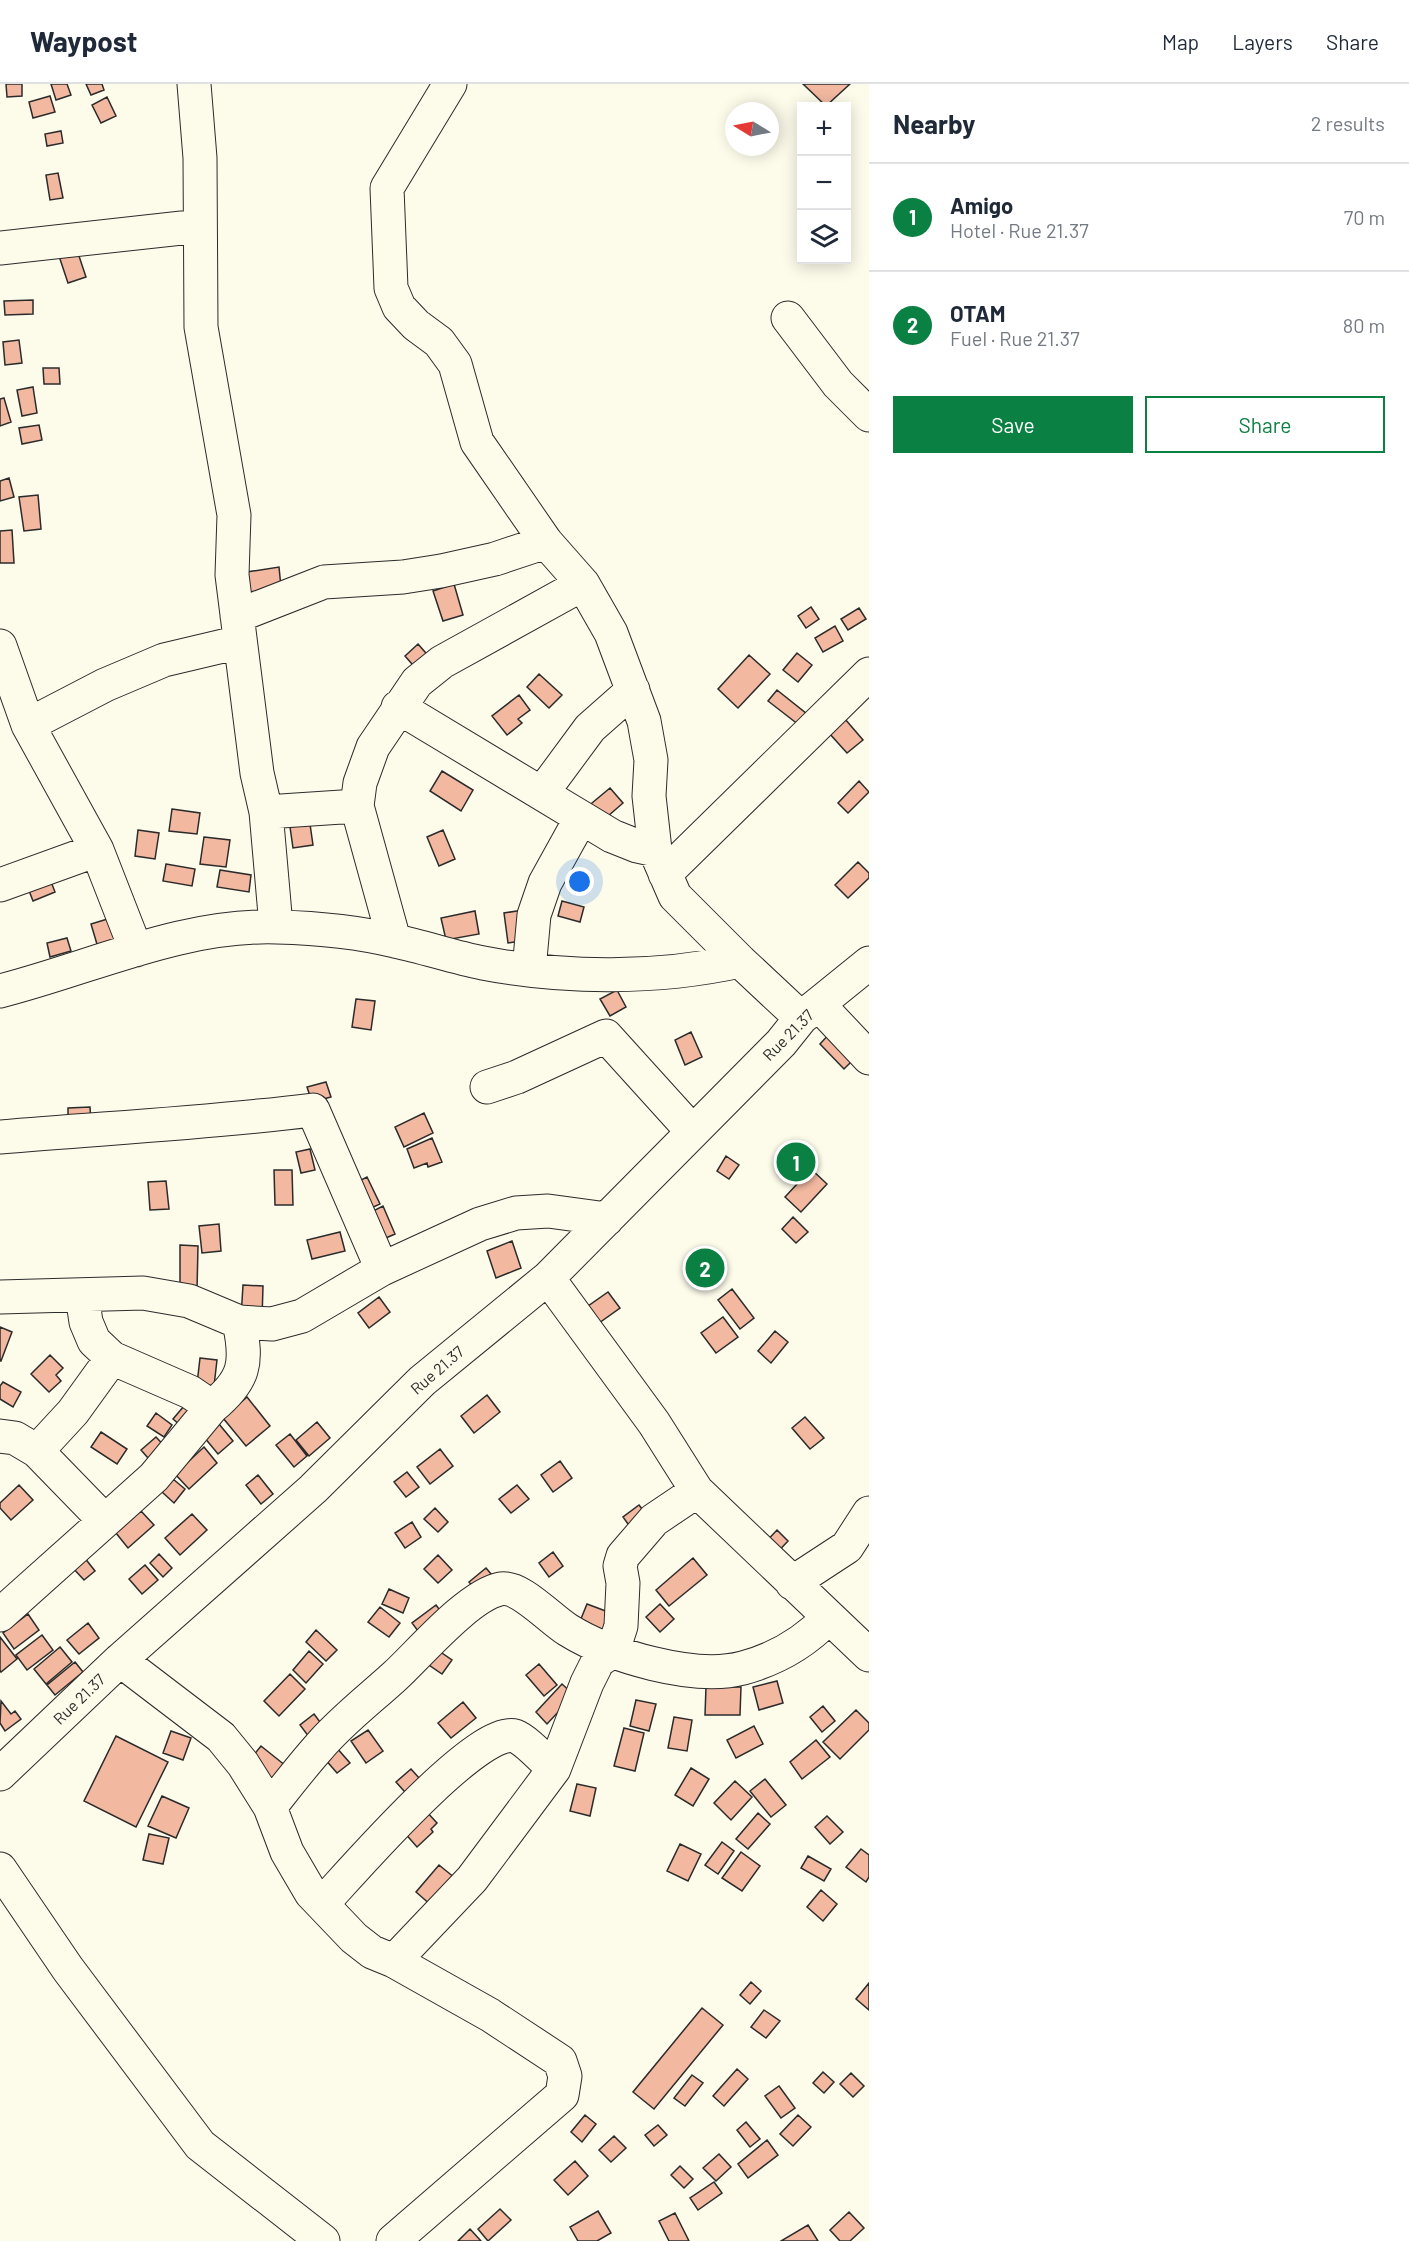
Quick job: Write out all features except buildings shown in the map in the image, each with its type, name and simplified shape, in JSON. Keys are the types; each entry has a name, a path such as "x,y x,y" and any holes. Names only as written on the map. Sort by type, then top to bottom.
{"street":[{"path":"194,84 200,158 201,327 234,515 232,575 257,772 266,813 276,926"},
{"path":"450,84 387,188 391,288 399,307 416,325 439,342 455,364 477,442 546,542 583,584 611,633 645,721 651,760 649,796 660,862 675,896 740,961 810,1011 869,1058"},
{"path":"0,248 200,226"},
{"path":"788,318 838,384 869,415"},
{"path":"28,725 142,668 239,629 324,582 403,577 441,571 495,559 546,542"},
{"path":"394,940 357,806 360,783 373,747 417,682 441,662 583,584"},
{"path":"0,646 28,725 97,850 135,950"},
{"path":"660,862 869,674"},
{"path":"542,794 590,728 633,690"},
{"path":"398,707 581,818 612,836 637,846 660,862"},
{"path":"266,813 357,806"},
{"path":"529,970 534,915 545,883 581,818"},
{"path":"0,885 97,850"},
{"path":"0,991 135,950 206,933 276,926 394,940 458,958 529,970 598,974 680,971 740,961"},
{"name":"Rue 21.37","path":"0,1774 120,1660 313,1489 422,1381 548,1278 810,1011 869,963"},
{"path":"487,1087 528,1072 606,1036 692,1131"},
{"path":"0,1137 166,1123 229,1121 313,1110 382,1269"},
{"path":"0,1297 143,1293 189,1301 239,1322 272,1324 302,1316 382,1269 480,1224 516,1213 548,1211 607,1219"},
{"path":"548,1278 654,1423 697,1491 869,1655"},
{"path":"82,1295 86,1322 94,1341 112,1358 190,1392 212,1407"},
{"path":"0,1615 154,1477 212,1407 230,1392 241,1374 245,1351 239,1322"},
{"path":"37,1451 73,1412 112,1358"},
{"path":"0,1436 15,1438 37,1451 105,1521"},
{"path":"394,1961 472,1879 554,1769 598,1661 613,1651 621,1626 624,1604 620,1566 623,1556 654,1520 697,1491"},
{"path":"792,1583 847,1546 869,1513"},
{"path":"270,1807 320,1745 455,1618 482,1598 500,1589 515,1590 570,1632 613,1651 678,1667 716,1671 741,1668 790,1650 812,1635 828,1618"},
{"path":"120,1660 220,1737 243,1764 270,1807 286,1852 311,1893 354,1938 372,1952 394,1961 490,2015 560,2061 565,2076 562,2095 393,2241"},
{"path":"322,1904 434,1785 502,1736 516,1736 554,1769"},
{"path":"0,1869 68,1969 200,2145 322,2241"}],"place":[{"name":"Amigo","path":"796,1162"},
{"name":"OTAM","path":"705,1268"}]}
